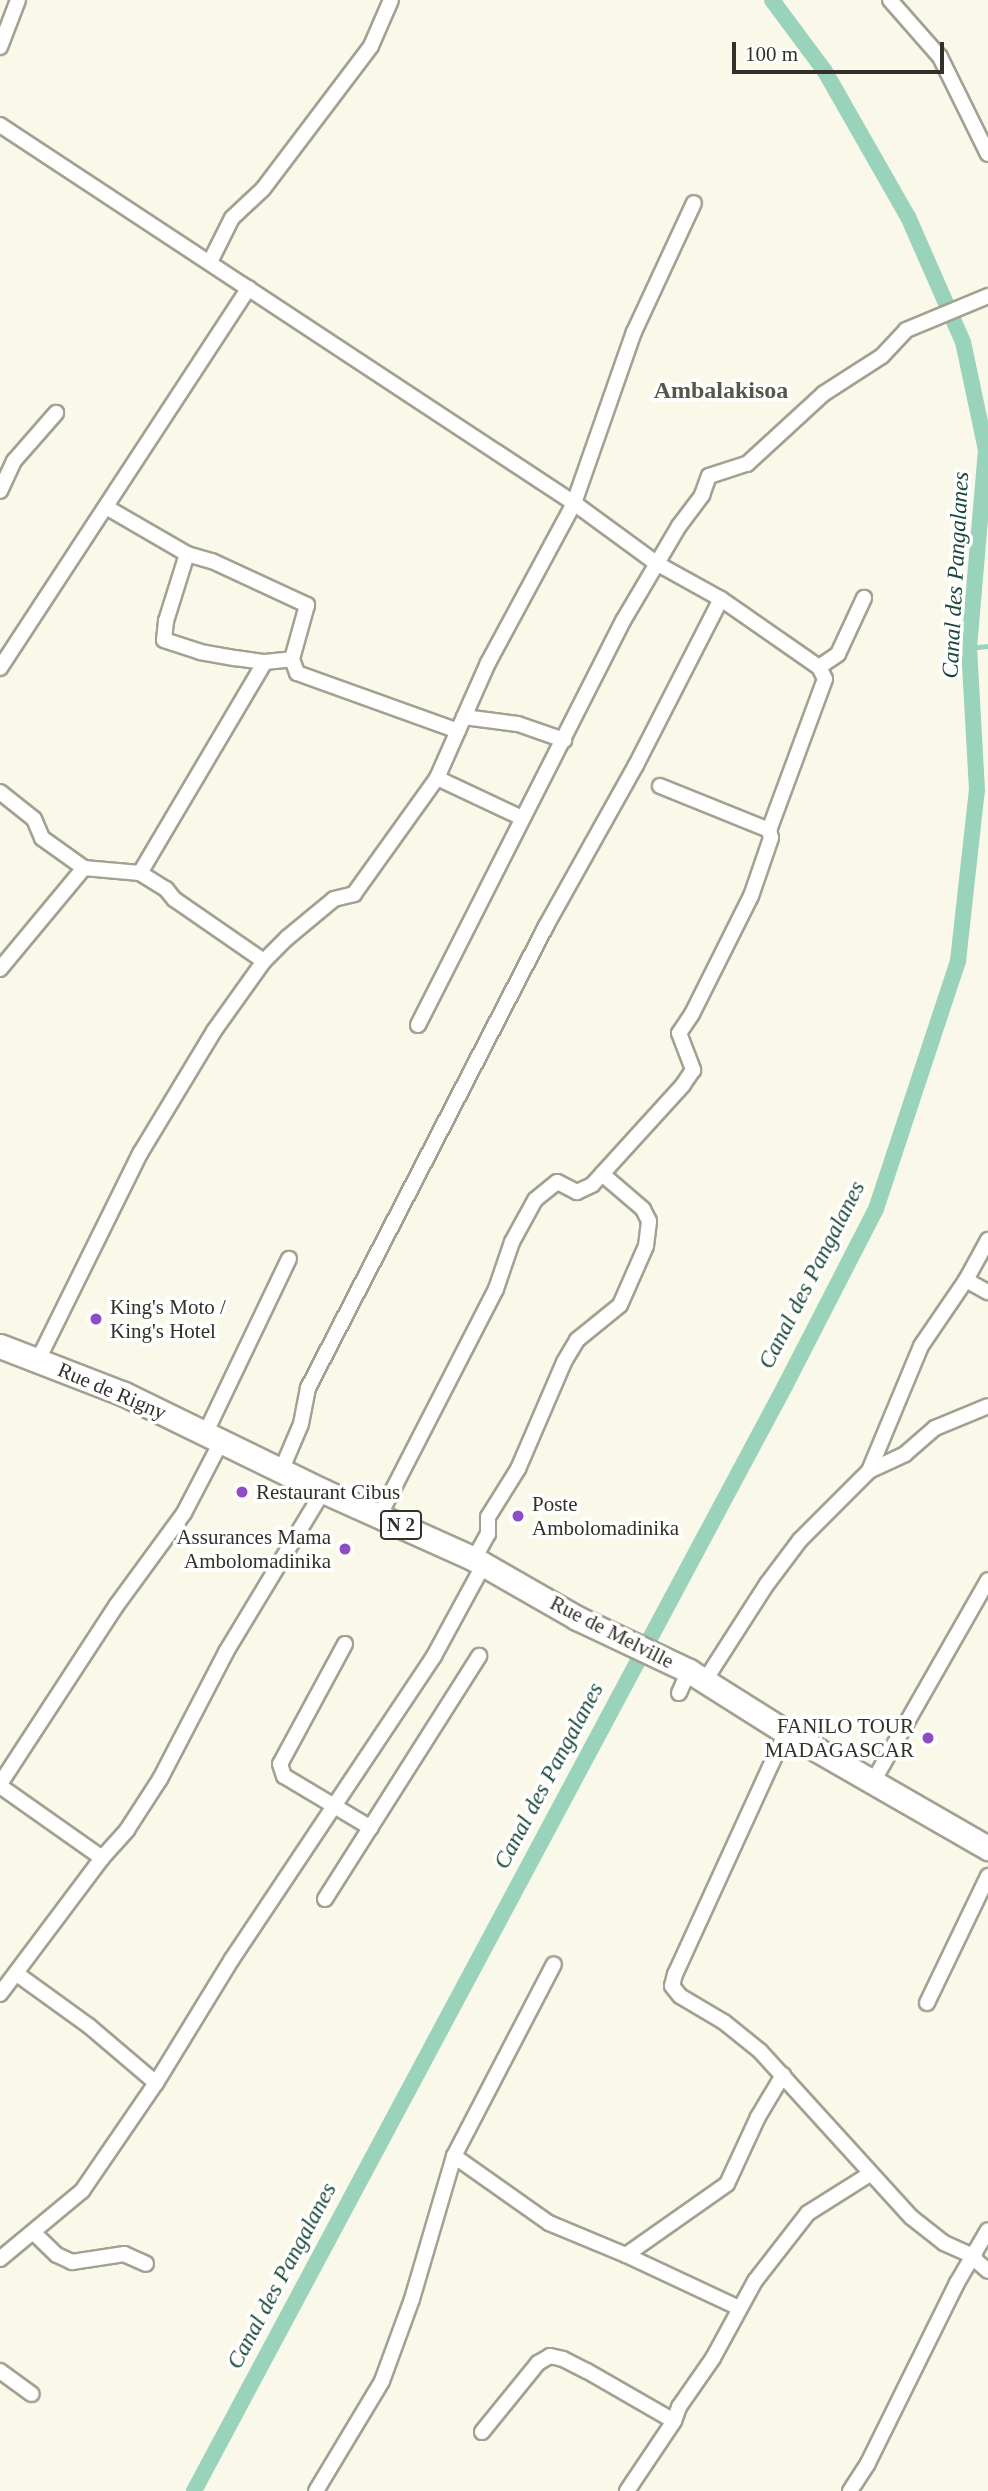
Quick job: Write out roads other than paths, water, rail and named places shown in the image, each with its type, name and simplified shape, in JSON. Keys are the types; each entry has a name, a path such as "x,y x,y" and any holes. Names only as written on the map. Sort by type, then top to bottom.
{"main road":[{"name":"Rue de Rigny","path":"0,1346 37,1362 71,1372 213,1437"},
{"name":"Rue de Melville","path":"213,1437 323,1491 479,1561 577,1618 696,1676 786,1732 874,1780 988,1848"}],"street":[{"path":"0,47 18,0"},
{"path":"211,262 232,218 263,189 370,46 391,0"},
{"path":"890,0 940,57 988,154"},
{"path":"0,125 574,503 656,563 721,600 819,667 825,679 769,830 772,838 751,896 692,1014 679,1033 693,1070 586,1191 570,1190 557,1182 535,1200 512,1242 496,1289 380,1515"},
{"path":"37,1362 141,1152 214,1031 264,961 334,899 354,894 437,778 488,663 574,503 635,332 694,202"},
{"path":"0,668 249,288"},
{"path":"418,1025 522,818 656,563 702,495 709,476 747,464 823,394 881,356 906,330 988,296"},
{"path":"0,491 13,461 56,413"},
{"path":"106,508 187,554 212,561 307,606 292,659 297,673 458,732"},
{"path":"187,554 166,621 164,639 200,652 265,662 292,659"},
{"path":"819,667 838,654 864,598"},
{"path":"281,1471 301,1424 308,1388 540,938 636,765 721,600"},
{"path":"140,873 265,662"},
{"path":"464,717 518,724 564,740"},
{"path":"437,778 522,818"},
{"path":"660,786 769,830"},
{"path":"0,792 34,819 42,838 84,868 97,872 140,873 264,961"},
{"path":"1,963 84,868"},
{"path":"0,2259 82,2191 156,2083 232,1959 434,1656 479,1561 488,1534 488,1517 518,1469 564,1362 577,1340 621,1305 646,1245 649,1221 643,1209 601,1174"},
{"path":"869,1471 921,1346 966,1280 988,1240"},
{"path":"102,1858 0,1785 116,1606 184,1513 213,1437 289,1259"},
{"path":"966,1280 988,1292"},
{"path":"679,1693 696,1676 800,1540 869,1471 905,1454 935,1428 988,1406"},
{"path":"0,1994 102,1858 127,1830 160,1779 226,1651 323,1491"},
{"path":"874,1780 988,1580"},
{"path":"345,1644 280,1764 284,1776 371,1828"},
{"path":"325,1899 478,1656"},
{"path":"786,1732 674,1973 673,1986 701,2010 724,2022 783,2075 911,2217 944,2243 974,2257 988,2271"},
{"path":"927,2003 988,1876"},
{"path":"316,2491 382,2381 412,2299 454,2156 554,1964"},
{"path":"17,1974 89,2026 156,2083"},
{"path":"626,2255 727,2184 758,2117 783,2075"},
{"path":"454,2156 549,2223 626,2255 738,2308"},
{"path":"627,2491 713,2358 755,2281 808,2213 870,2174"},
{"path":"850,2491 988,2230"},
{"path":"33,2232 57,2255 72,2262 124,2254 146,2264"},
{"path":"482,2432 538,2363 550,2357 563,2359 587,2371 674,2421"},
{"path":"0,2371 32,2394"}],"waterway":[{"name":"Canal des Pangalanes","path":"194,2491 785,1386 876,1209 958,961 977,790 969,648 986,450 963,342 908,217 824,70 772,0"},
{"path":"969,648 988,646"}],"place":[{"name":"King's Moto / King's Hotel","path":"96,1319"},
{"name":"Restaurant Cibus","path":"242,1492"},
{"name":"Poste Ambolomadinika","path":"518,1516"},
{"name":"Assurances Mama Ambolomadinika","path":"345,1549"},
{"name":"FANILO TOUR MADAGASCAR","path":"928,1738"}],"district":[{"name":"Ambalakisoa","path":"721,391"}]}
